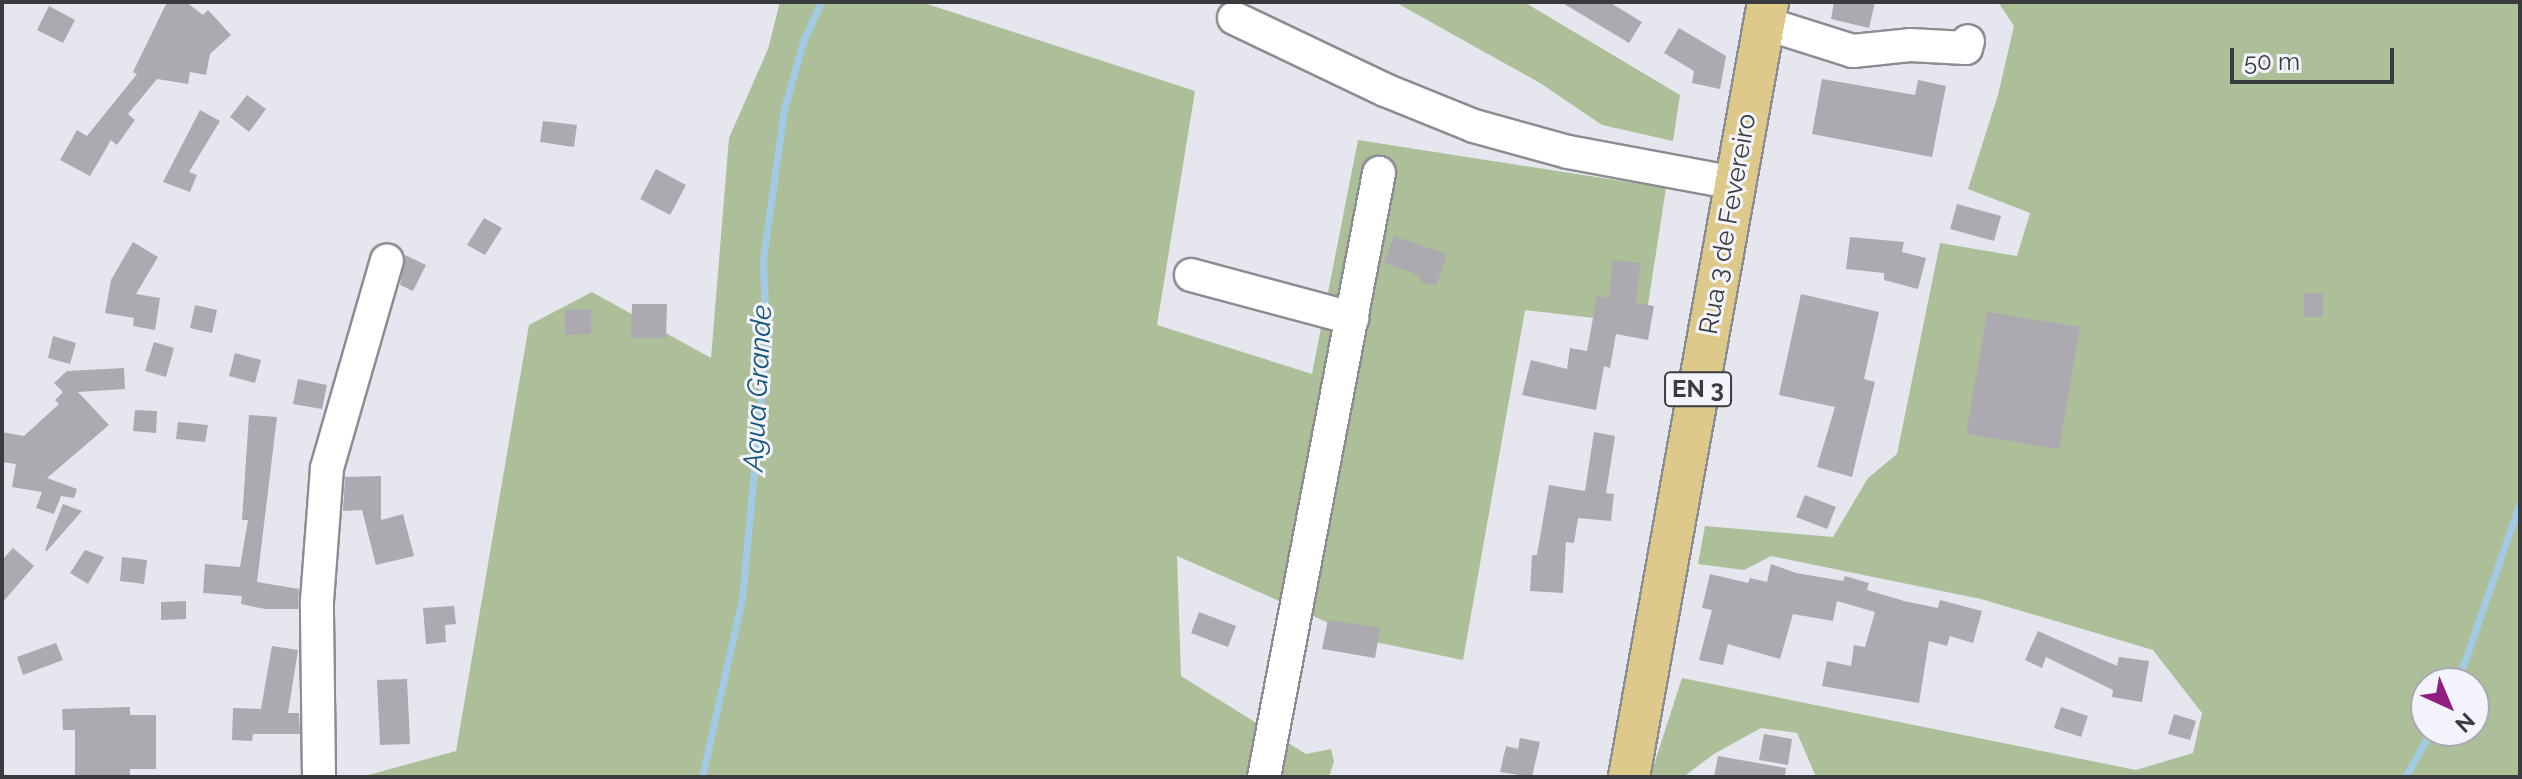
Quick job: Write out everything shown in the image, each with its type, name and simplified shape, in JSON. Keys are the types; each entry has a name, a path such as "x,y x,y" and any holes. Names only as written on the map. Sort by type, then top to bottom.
{"main road":[{"name":"Rua 3 de Fevereiro","path":"1629,777 1766,12"}],"street":[{"path":"1766,12 1853,51 1910,45 1966,48 1968,41"},
{"path":"1234,18 1385,90 1474,126 1568,152 1735,183"},
{"path":"1264,777 1379,173"},
{"path":"319,777 317,601 327,468 387,260"},
{"path":"1191,275 1352,318"}],"green space":[{"path":"780,2 921,2 1195,91 1157,325 1312,374 1358,140 1666,188 1645,324 1525,310 1463,660 1370,641 1177,556 1181,676 1306,754 1331,749 1334,762 1329,777 361,777 456,751 529,325 592,292 711,358 729,138 768,49"},
{"path":"1395,2 1524,2 1680,95 1673,141 1602,125 1540,83"},
{"path":"1998,2 2520,2 2520,777 1816,777 1797,733 1761,728 1714,754 1683,777 1650,777 1682,678 2136,770 2193,753 2202,713 2153,650 1981,599 1771,556 1744,570 1698,564 1705,526 1833,537 1868,478 1897,454 1940,243 2017,256 2030,213 1968,189 1998,95 2014,26"}],"building":[{"path":"167,2 186,2 203,15 208,10 231,35 210,54 206,75 190,72 188,84 157,79 128,114 135,120 117,145 111,140 90,176 60,160 77,130 87,136 137,74 133,72"},
{"path":"1561,2 1609,2 1642,22 1629,43"},
{"path":"1834,2 1875,2 1869,28 1831,19"},
{"path":"49,6 75,20 63,43 37,30"},
{"path":"1679,28 1726,56 1720,89 1692,83 1694,71 1664,53"},
{"path":"1822,79 1915,95 1918,80 1946,86 1932,157 1812,134"},
{"path":"247,95 266,109 249,132 230,117"},
{"path":"200,110 220,121 189,172 197,175 190,192 163,182"},
{"path":"543,121 577,125 574,147 540,142"},
{"path":"656,169 686,185 670,215 640,199"},
{"path":"1957,204 2001,216 1994,241 1950,229"},
{"path":"484,218 502,228 485,255 467,245"},
{"path":"1394,236 1447,254 1436,286 1419,281 1421,276 1384,263"},
{"path":"1850,237 1904,242 1902,252 1926,258 1918,289 1884,280 1884,273 1846,269"},
{"path":"133,242 158,257 136,294 160,298 155,330 133,326 134,318 105,313 111,280"},
{"path":"405,255 426,265 413,291 400,285"},
{"path":"1613,260 1640,263 1636,303 1654,306 1648,340 1616,334 1610,368 1604,366 1596,410 1522,395 1531,360 1567,369 1570,348 1587,351 1597,296 1609,298"},
{"path":"2304,293 2323,293 2323,317 2304,317"},
{"path":"1801,294 1879,312 1864,379 1875,382 1852,477 1817,467 1835,407 1779,395"},
{"path":"632,304 667,304 666,338 631,338"},
{"path":"195,305 217,310 212,333 190,328"},
{"path":"591,309 591,334 565,335 565,310"},
{"path":"1987,312 2080,327 2059,449 1966,434"},
{"path":"53,336 76,343 70,364 48,358"},
{"path":"154,342 174,348 166,377 145,371"},
{"path":"235,353 261,360 255,383 229,376"},
{"path":"124,368 125,389 78,392 109,425 47,478 77,489 74,498 61,496 54,514 36,508 42,492 12,487 16,464 2,462 2,432 24,436 59,404 55,400 63,392 54,383 67,371"},
{"path":"298,379 327,385 322,409 293,404"},
{"path":"135,410 157,411 156,433 133,431"},
{"path":"249,415 277,417 257,582 299,589 298,609 265,609 241,604 242,596 203,593 205,564 240,567 248,520 242,520"},
{"path":"178,422 208,425 205,442 176,439"},
{"path":"1594,432 1615,436 1606,493 1614,494 1611,521 1578,518 1574,543 1566,542 1563,593 1530,591 1532,555 1537,555 1549,485 1585,491"},
{"path":"381,476 381,520 403,514 414,556 376,565 362,510 343,511 345,477"},
{"path":"1805,495 1836,507 1827,529 1796,517"},
{"path":"63,504 82,511 47,551 45,550"},
{"path":"13,548 34,566 2,603 2,560"},
{"path":"85,550 104,557 88,584 70,573"},
{"path":"122,557 147,560 144,584 120,581"},
{"path":"1771,564 1796,573 1843,581 1845,576 1869,583 1867,590 1904,601 1938,608 1940,600 1982,611 1973,643 1950,636 1947,646 1929,641 1919,703 1822,686 1827,661 1851,666 1854,645 1865,647 1875,612 1837,601 1833,621 1793,614 1780,659 1728,644 1723,665 1699,660 1712,610 1702,608 1710,574 1748,583 1750,578 1767,582"},
{"path":"186,601 186,619 161,620 161,602"},
{"path":"454,606 456,624 445,625 446,642 426,644 423,608"},
{"path":"1199,612 1236,626 1228,647 1191,633"},
{"path":"1328,620 1380,628 1375,658 1322,649"},
{"path":"2038,631 2117,666 2119,657 2149,661 2142,702 2112,697 2113,690 2046,657 2042,668 2025,660"},
{"path":"56,643 63,660 23,675 17,657"},
{"path":"272,646 298,650 288,713 299,713 300,734 253,734 252,741 232,740 233,708 261,709"},
{"path":"407,679 410,744 380,745 377,680"},
{"path":"130,707 130,715 156,715 156,769 130,769 130,777 75,777 75,730 63,730 62,709"},
{"path":"2061,707 2088,716 2081,737 2054,728"},
{"path":"2174,714 2196,721 2190,740 2168,734"},
{"path":"1764,734 1792,739 1788,765 1759,760"},
{"path":"1520,738 1540,742 1532,777 1500,772 1506,746 1518,749"},
{"path":"1718,756 1786,768 1785,777 1714,777"}],"waterway":[{"name":"Agua Grande","path":"702,777 742,598 766,342 763,259 784,109 804,39 821,2"},
{"path":"2463,667 2520,502"},
{"path":"2405,777 2422,747"}]}
